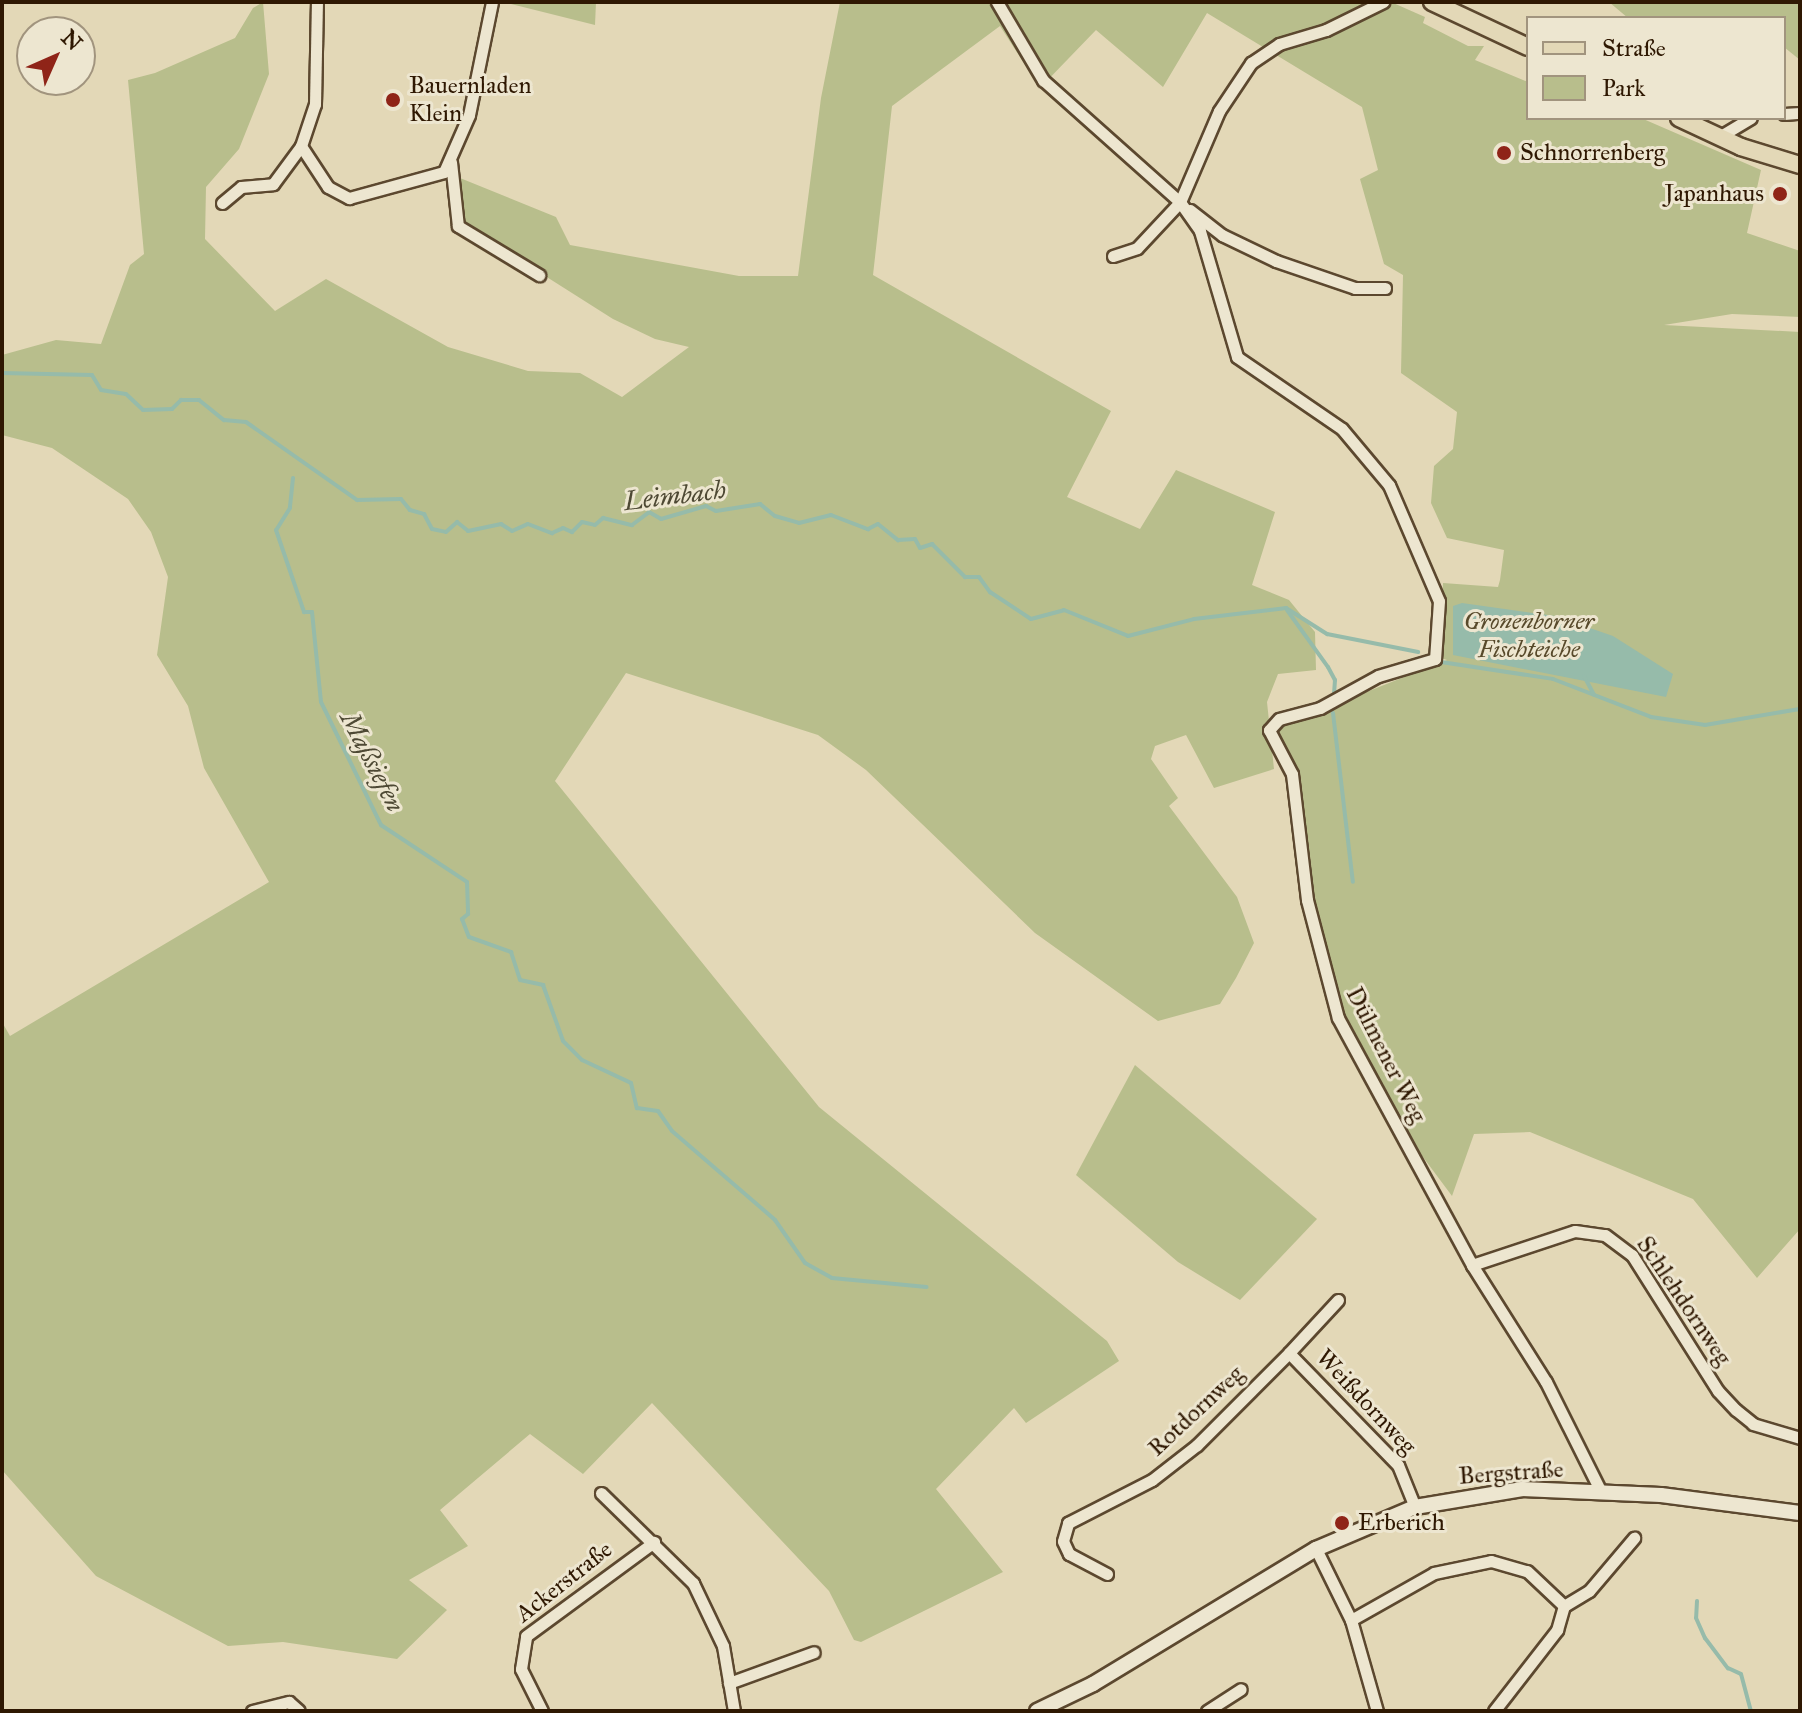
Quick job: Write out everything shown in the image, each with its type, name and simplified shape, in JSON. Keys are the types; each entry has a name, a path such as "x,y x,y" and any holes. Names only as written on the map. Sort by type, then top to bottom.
{"main road":[{"path":"1432,2 1526,46"},
{"path":"1683,120 1719,137 1800,165"}],"street":[{"path":"222,203 241,187 273,184 301,146 315,104 317,2"},
{"path":"492,2 472,100 451,162 458,226 539,275"},
{"path":"997,2 1043,80 1180,202 1222,235 1276,261 1355,288 1385,288"},
{"path":"1113,256 1137,248 1180,202 1219,111 1251,63 1279,44 1326,30 1383,2"},
{"path":"1719,137 1748,120"},
{"path":"301,146 328,187 349,198 435,177 451,162"},
{"name":"Dülmener Weg","path":"1180,202 1200,231 1237,357 1342,429 1389,485 1439,601 1431,660 1378,676 1320,708 1279,719 1269,730 1292,774 1307,900 1338,1018 1472,1265 1546,1382 1600,1490"},
{"name":"Schlehdornweg","path":"1472,1265 1575,1231 1605,1235 1632,1255 1718,1391 1736,1410 1772,1432 1800,1438"},
{"name":"Weißdornweg","path":"1338,1300 1289,1353 1398,1465 1415,1507"},
{"name":"Rotdornweg","path":"1107,1574 1069,1554 1063,1541 1068,1523 1174,1463 1289,1353"},
{"name":"Bergstraße","path":"1037,1711 1104,1678 1316,1549 1415,1507 1492,1491 1600,1490 1800,1513"},
{"path":"601,1493 693,1583 712,1616 734,1711"},
{"path":"1494,1711 1557,1630 1564,1606 1589,1591 1634,1538"},
{"name":"Ackerstraße","path":"542,1711 521,1669 526,1636 654,1542"},
{"path":"1316,1549 1351,1620 1377,1711"},
{"path":"1351,1620 1434,1573 1491,1561 1527,1571 1564,1606"},
{"path":"729,1683 814,1652"},
{"path":"1207,1711 1241,1689"},
{"path":"252,1711 289,1702 299,1711"}],"green space":[{"name":"Gronenborner Fischteiche","path":"263,2 269,74 239,149 206,187 205,239 275,311 326,279 448,347 528,371 580,373 622,397 689,347 655,339 613,319 460,222 460,178 556,217 570,245 739,276 798,276 821,98 840,2 1391,2 1425,17 1423,23 1468,46 1484,46 1475,60 1526,81 1526,120 1646,120 1761,170 1747,233 1800,251 1800,317 1732,314 1664,325 1800,332 1800,1229 1757,1278 1693,1199 1530,1132 1474,1134 1452,1196 1417,1149 1338,1018 1293,786 1271,737 1279,719 1321,710 1447,660 1441,658 1443,583 1498,587 1500,580 1504,550 1447,538 1431,503 1434,466 1453,449 1457,412 1401,373 1403,275 1384,264 1360,179 1378,170 1362,107 1207,13 1163,87 1096,30 1040,88 1000,26 892,106 873,275 1111,411 1067,497 1140,529 1176,470 1275,512 1252,585 1289,600 1315,632 1316,670 1278,674 1267,702 1274,769 1214,788 1186,735 1155,746 1151,759 1178,798 1169,806 1237,897 1254,943 1236,978 1220,1004 1158,1021 1035,933 866,770 818,735 626,673 555,781 819,1107 1107,1341 1119,1361 1026,1423 1014,1408 936,1489 1003,1572 861,1642 854,1640 829,1591 652,1403 583,1474 530,1434 440,1510 468,1546 409,1580 447,1610 397,1659 283,1642 228,1646 96,1576 2,1470 2,1022 10,1036 269,882 204,768 188,706 157,655 168,577 151,532 128,499 52,448 2,435 2,355 56,340 101,344 130,265 144,254 128,80 155,73 235,38 253,8"},
{"path":"503,2 596,2 595,25"},
{"path":"1609,2 1800,2 1800,60 1786,49 1786,16 1626,16"},
{"path":"1135,1065 1317,1219 1240,1300 1178,1262 1076,1175"}],"shaded area":[{"path":"1462,603 1555,616 1613,636 1673,674 1666,697 1453,655 1453,606"}],"waterway":[{"name":"Leimbach","path":"2,373 92,375 101,390 126,394 143,410 172,409 181,400 199,400 224,420 246,422 357,500 401,499 410,510 424,514 432,529 446,532 457,522 468,531 501,524 512,531 528,524 552,533 563,528 572,532 582,522 595,525 603,518 632,525 649,512 661,519 706,506 716,511 760,504 775,516 799,523 831,515 868,529 878,524 898,540 915,539 920,548 932,544 965,577 979,577 990,592 1031,619 1064,610 1128,636 1194,619 1286,608 1327,634 1418,652"},
{"name":"Maßsiefen","path":"293,478 290,508 276,530 304,612 312,612 321,702 381,825 467,882 468,914 462,919 469,937 511,952 520,980 543,985 563,1041 582,1060 631,1083 637,1108 658,1111 672,1131 775,1220 805,1263 832,1278 927,1287"},
{"path":"1287,610 1328,667 1335,680 1334,694"},
{"name":"Leimbach","path":"1441,662 1553,679 1651,717 1705,725 1800,709"},
{"name":"Leimbach","path":"1584,676 1594,695"},
{"path":"1333,713 1353,882"},
{"path":"1697,1601 1696,1618 1705,1638 1728,1668 1741,1674 1751,1711"}],"place":[{"name":"Bauernladen Klein","path":"393,100"},
{"name":"Schnorrenberg","path":"1504,153"},
{"name":"Japanhaus","path":"1780,194"},
{"name":"Erberich","path":"1342,1523"}]}
